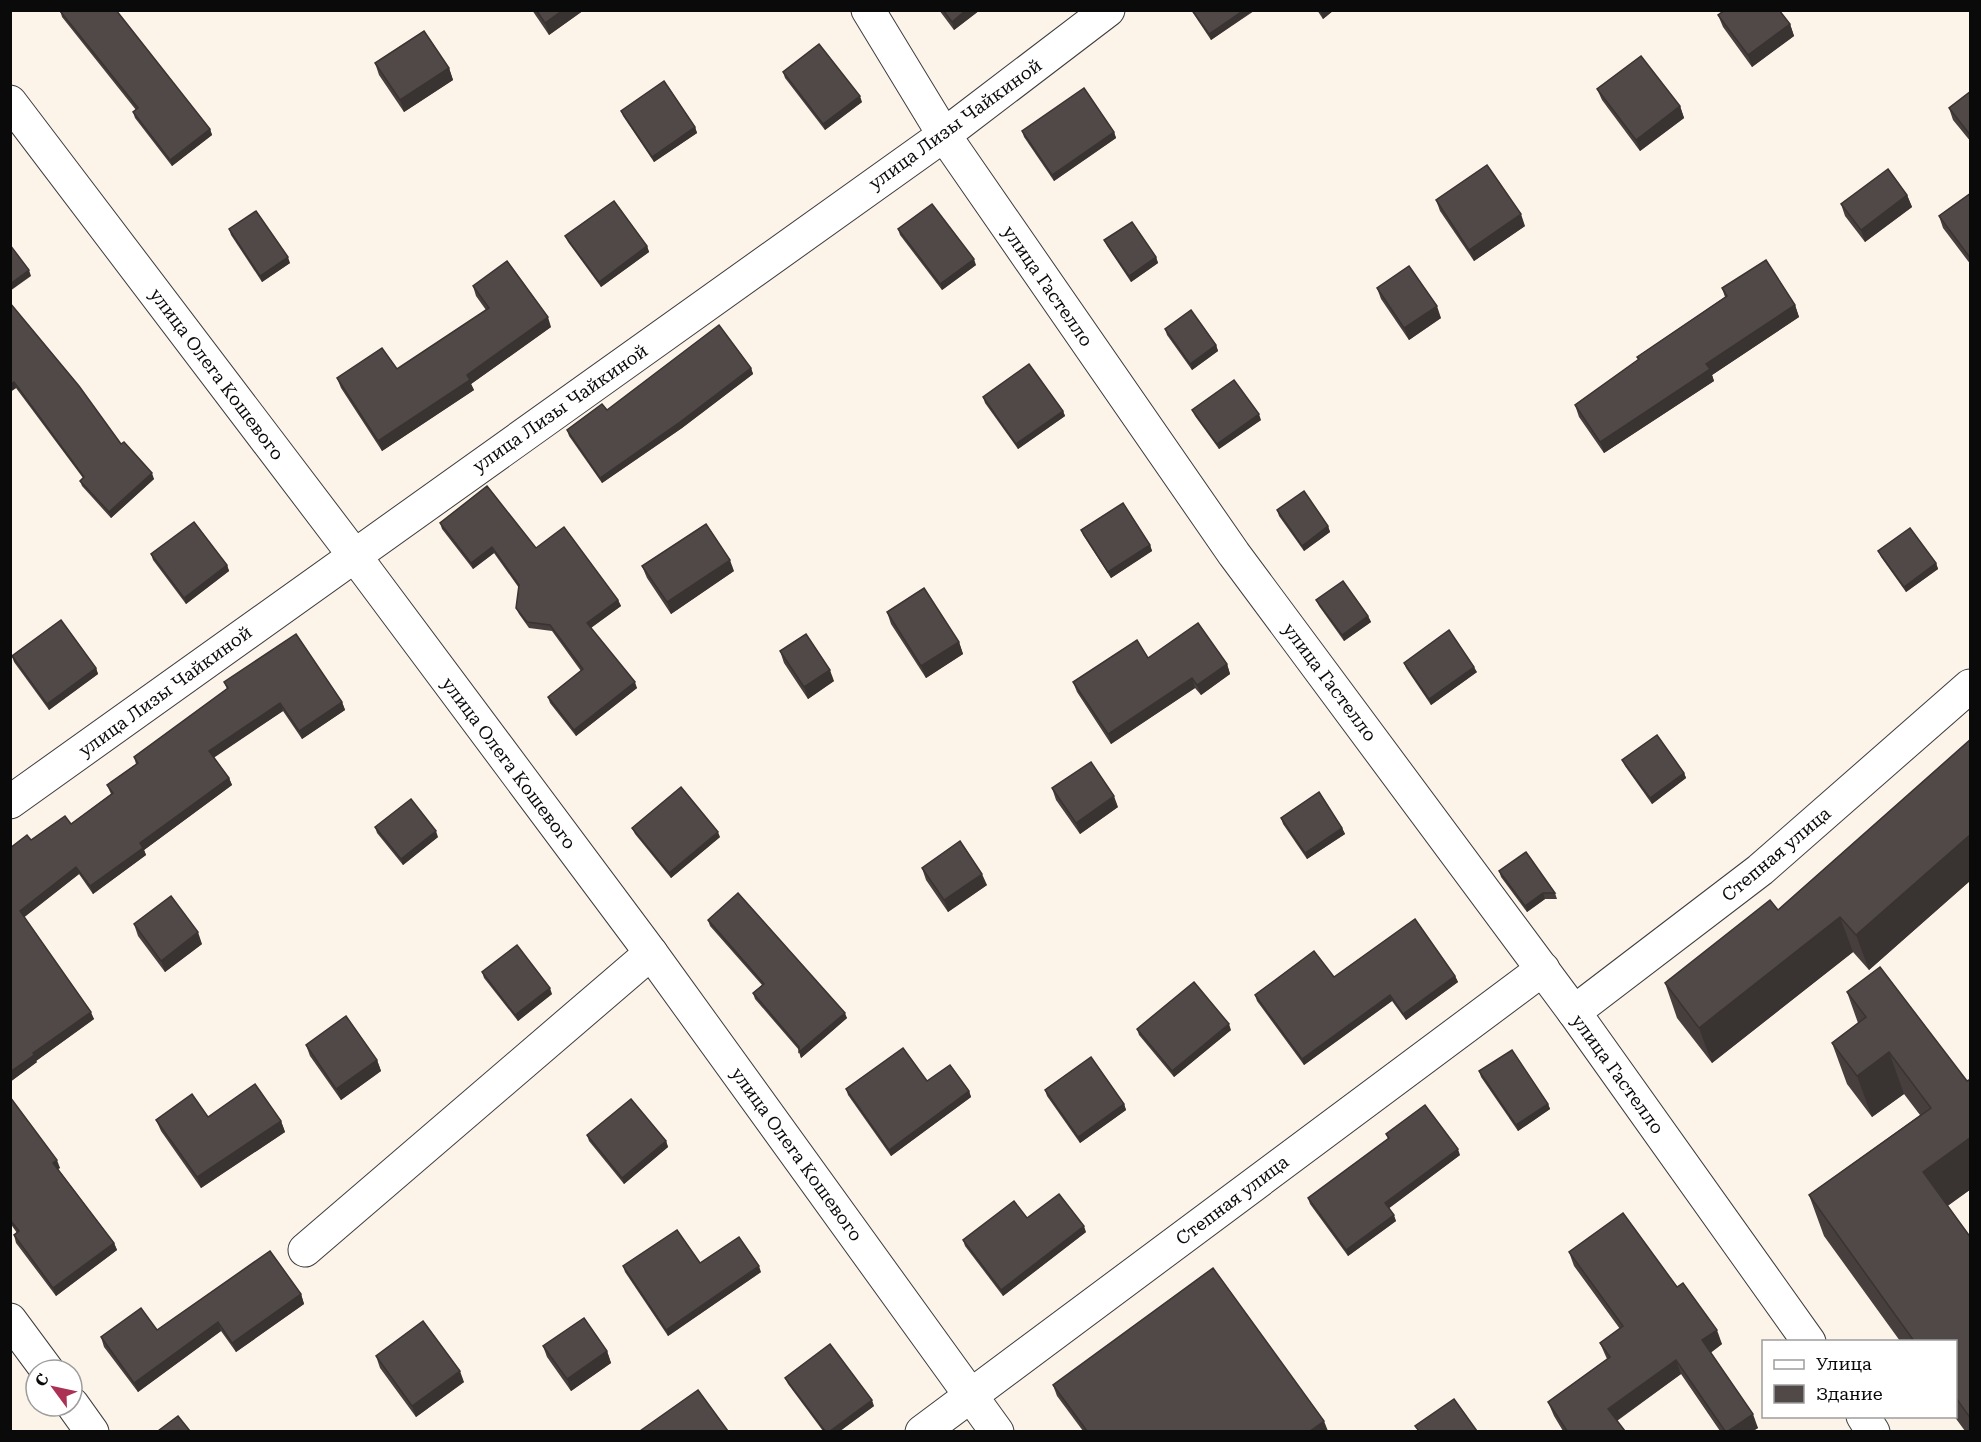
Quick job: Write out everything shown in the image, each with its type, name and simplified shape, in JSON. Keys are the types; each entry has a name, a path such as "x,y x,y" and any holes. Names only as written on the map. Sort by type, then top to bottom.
{"street":[{"name":"улица Гастелло","path":"868,10 944,135 1234,554 1543,969 1808,1340"},
{"name":"улица Лизы Чайкиной","path":"10,802 944,135 1108,10"},
{"name":"улица Олега Кошевого","path":"10,102 354,555 651,953 997,1431"},
{"name":"Степная улица","path":"1574,1012 1760,870 1971,686"},
{"path":"306,1251 651,953"},
{"name":"Степная улица","path":"922,1431 1543,969"},
{"path":"10,1320 38,1358"},
{"path":"82,1418 92,1431"},
{"path":"1864,1418 1873,1431"}],"building":[{"path":"116,10 210,129 170,160 133,112 138,108 60,11"},
{"path":"536,10 563,10 545,23"},
{"path":"943,10 966,10 952,22"},
{"path":"1192,10 1244,10 1209,34"},
{"path":"1725,10 1779,10 1790,24 1748,55 1718,15"},
{"path":"424,31 449,68 400,100 375,63"},
{"path":"819,44 860,96 823,124 783,72"},
{"path":"1641,56 1680,106 1636,140 1597,89"},
{"path":"664,81 695,127 652,157 621,111"},
{"path":"1084,88 1114,132 1052,175 1022,131"},
{"path":"1971,91 1971,136 1949,108"},
{"path":"1487,165 1521,214 1469,250 1436,200"},
{"path":"1888,169 1907,195 1861,230 1841,204"},
{"path":"1971,193 1971,259 1939,216"},
{"path":"614,201 647,246 599,282 565,236"},
{"path":"932,204 974,259 940,284 898,229"},
{"path":"256,211 288,257 260,276 229,229"},
{"path":"1132,222 1156,257 1129,276 1104,240"},
{"path":"10,245 29,270 10,284"},
{"path":"1766,260 1795,305 1706,364 1710,369 1600,442 1575,405 1639,359 1637,357 1727,296 1722,288"},
{"path":"507,261 548,317 467,375 470,380 378,441 337,378 382,348 397,369 489,308 473,286"},
{"path":"1409,266 1437,306 1404,328 1377,288"},
{"path":"10,303 79,386 121,444 124,442 152,473 109,512 80,481 84,477 14,382 10,385"},
{"path":"1191,310 1216,345 1190,364 1165,329"},
{"path":"719,325 751,368 680,422 600,478 567,430 602,404 607,410"},
{"path":"1029,364 1063,411 1016,444 983,397"},
{"path":"1234,380 1259,414 1217,444 1192,410"},
{"path":"487,486 536,548 564,527 618,600 587,623 635,682 574,730 548,697 583,669 550,625 527,622 516,608 519,585 492,547 471,563 440,523"},
{"path":"1304,491 1328,526 1302,546 1277,510"},
{"path":"1123,503 1150,545 1108,572 1081,530"},
{"path":"194,522 227,565 184,598 151,554"},
{"path":"706,524 730,560 667,602 642,566"},
{"path":"1910,528 1936,563 1904,587 1878,551"},
{"path":"1343,581 1368,616 1342,635 1316,600"},
{"path":"924,588 959,642 921,666 887,612"},
{"path":"61,620 96,668 47,704 12,656"},
{"path":"1198,623 1227,664 1197,685 1192,678 1108,734 1073,682 1137,640 1148,658"},
{"path":"1449,630 1474,667 1429,699 1404,663"},
{"path":"296,634 342,702 299,731 280,703 209,751 229,778 140,843 143,848 90,886 76,867 20,911 91,1012 10,1072 10,848 27,835 31,840 65,816 71,824 113,793 107,785 138,763 134,757 228,688 224,682"},
{"path":"806,634 830,670 804,687 780,651"},
{"path":"1657,735 1684,773 1650,798 1622,760"},
{"path":"1971,739 1971,834 1856,935 1840,917 1699,1028 1665,983 1770,900 1778,910"},
{"path":"1091,762 1114,796 1076,823 1052,788"},
{"path":"681,787 718,832 669,873 632,828"},
{"path":"1319,792 1342,828 1305,853 1281,818"},
{"path":"411,799 436,831 401,859 375,827"},
{"path":"960,841 982,874 944,900 922,868"},
{"path":"1526,852 1555,893 1543,893 1525,906 1499,871"},
{"path":"738,893 845,1013 799,1052 799,1047 753,993 764,984 708,920"},
{"path":"171,896 198,932 161,961 134,924"},
{"path":"1415,919 1455,976 1403,1014 1390,995 1302,1059 1255,995 1314,951 1334,977"},
{"path":"517,945 550,988 515,1015 482,972"},
{"path":"1880,967 1967,1081 1971,1079 1971,1137 1923,1172 1971,1238 1971,1419 1957,1399 1957,1340 1913,1340 1809,1195 1931,1108 1889,1052 1857,1076 1832,1043 1866,1017 1847,992"},
{"path":"1194,982 1229,1024 1172,1071 1137,1029"},
{"path":"346,1016 377,1060 336,1089 306,1045"},
{"path":"903,1048 927,1081 950,1065 969,1091 889,1150 846,1089"},
{"path":"1512,1050 1548,1104 1516,1125 1479,1071"},
{"path":"1091,1057 1124,1104 1078,1137 1045,1090"},
{"path":"255,1084 281,1121 197,1177 156,1120 192,1094 208,1117"},
{"path":"10,1097 57,1160 53,1163 114,1243 53,1288 14,1235 19,1231 10,1220"},
{"path":"631,1099 666,1141 622,1178 587,1135"},
{"path":"1425,1105 1458,1149 1385,1203 1394,1215 1346,1250 1308,1198 1389,1138 1386,1134"},
{"path":"1059,1194 1084,1226 1001,1290 963,1240 1014,1201 1027,1218"},
{"path":"1623,1213 1677,1287 1683,1283 1717,1330 1702,1340 1753,1414 1728,1431 1725,1431 1676,1360 1608,1409 1625,1431 1567,1431 1548,1402 1610,1357 1600,1343 1623,1326 1569,1252"},
{"path":"677,1230 700,1263 739,1237 759,1266 666,1330 623,1266"},
{"path":"270,1251 301,1294 232,1343 218,1322 134,1383 101,1337 141,1308 157,1330"},
{"path":"1213,1268 1324,1421 1310,1431 1087,1431 1053,1385"},
{"path":"584,1318 607,1351 567,1379 543,1346"},
{"path":"423,1321 460,1371 412,1406 376,1356"},
{"path":"830,1344 872,1400 830,1431 825,1431 785,1378"},
{"path":"698,1390 728,1431 640,1431"},
{"path":"1454,1399 1477,1431 1419,1431 1415,1426"},
{"path":"178,1416 190,1431 158,1431"}]}
